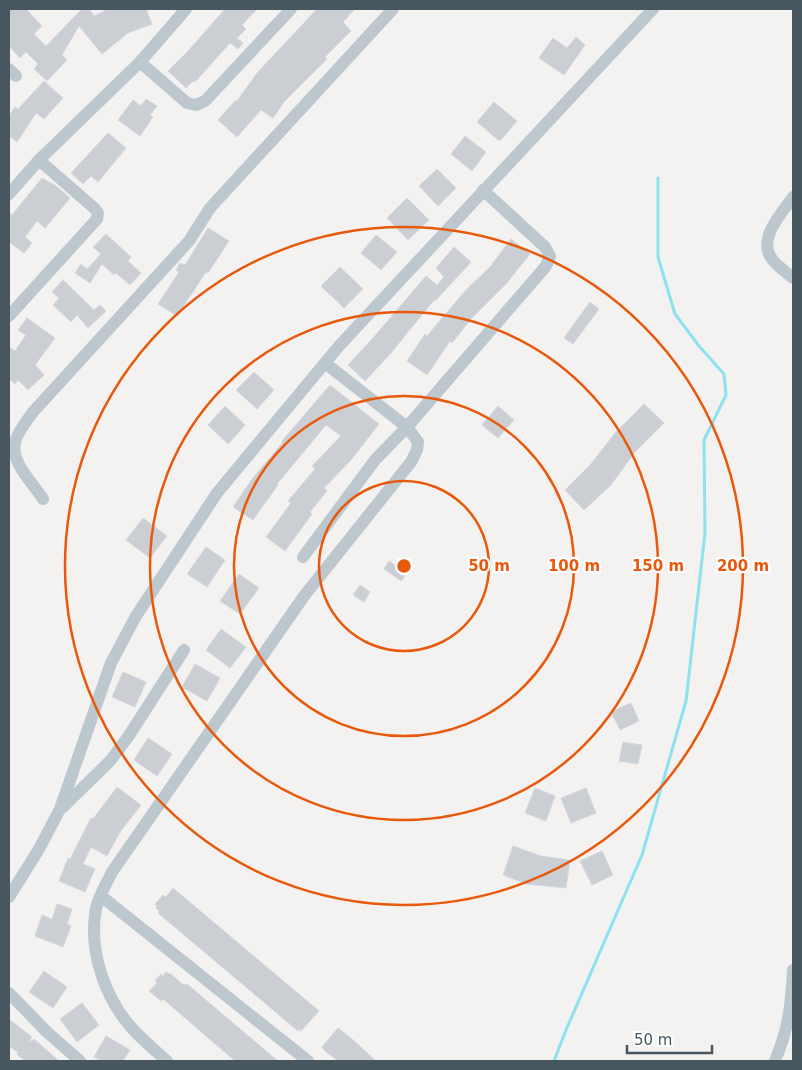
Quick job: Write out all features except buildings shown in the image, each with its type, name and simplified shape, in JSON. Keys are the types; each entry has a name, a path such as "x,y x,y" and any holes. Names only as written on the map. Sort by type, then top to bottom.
{"street":[{"path":"9,194 39,160 140,62 186,9"},
{"path":"140,62 186,103 196,105 205,101 291,9"},
{"path":"43,499 36,486 21,470 15,452 15,442 33,412 189,241 210,208 393,9"},
{"path":"9,897 39,849 60,809 111,663 136,616 217,493 325,362 653,9"},
{"path":"9,316 97,219 98,213 94,208 39,160"},
{"path":"303,557 375,460 407,427 546,266 550,256 545,247 483,190"},
{"path":"793,197 771,228 767,244 770,257 793,278"},
{"path":"166,1061 130,1026 110,997 100,969 95,942 94,914 100,896 112,872 304,596 410,462 417,450 418,442 407,427 325,362"},
{"path":"60,809 110,761 133,730 184,650"},
{"path":"100,896 308,1061"},
{"path":"775,1061 784,1039 790,1016 793,970"},
{"path":"9,993 47,1032 80,1061"}],"waterway":[{"path":"554,1061 642,855 686,701 705,533 704,440 726,395 724,374 699,346 675,314 658,257 658,178"}]}
